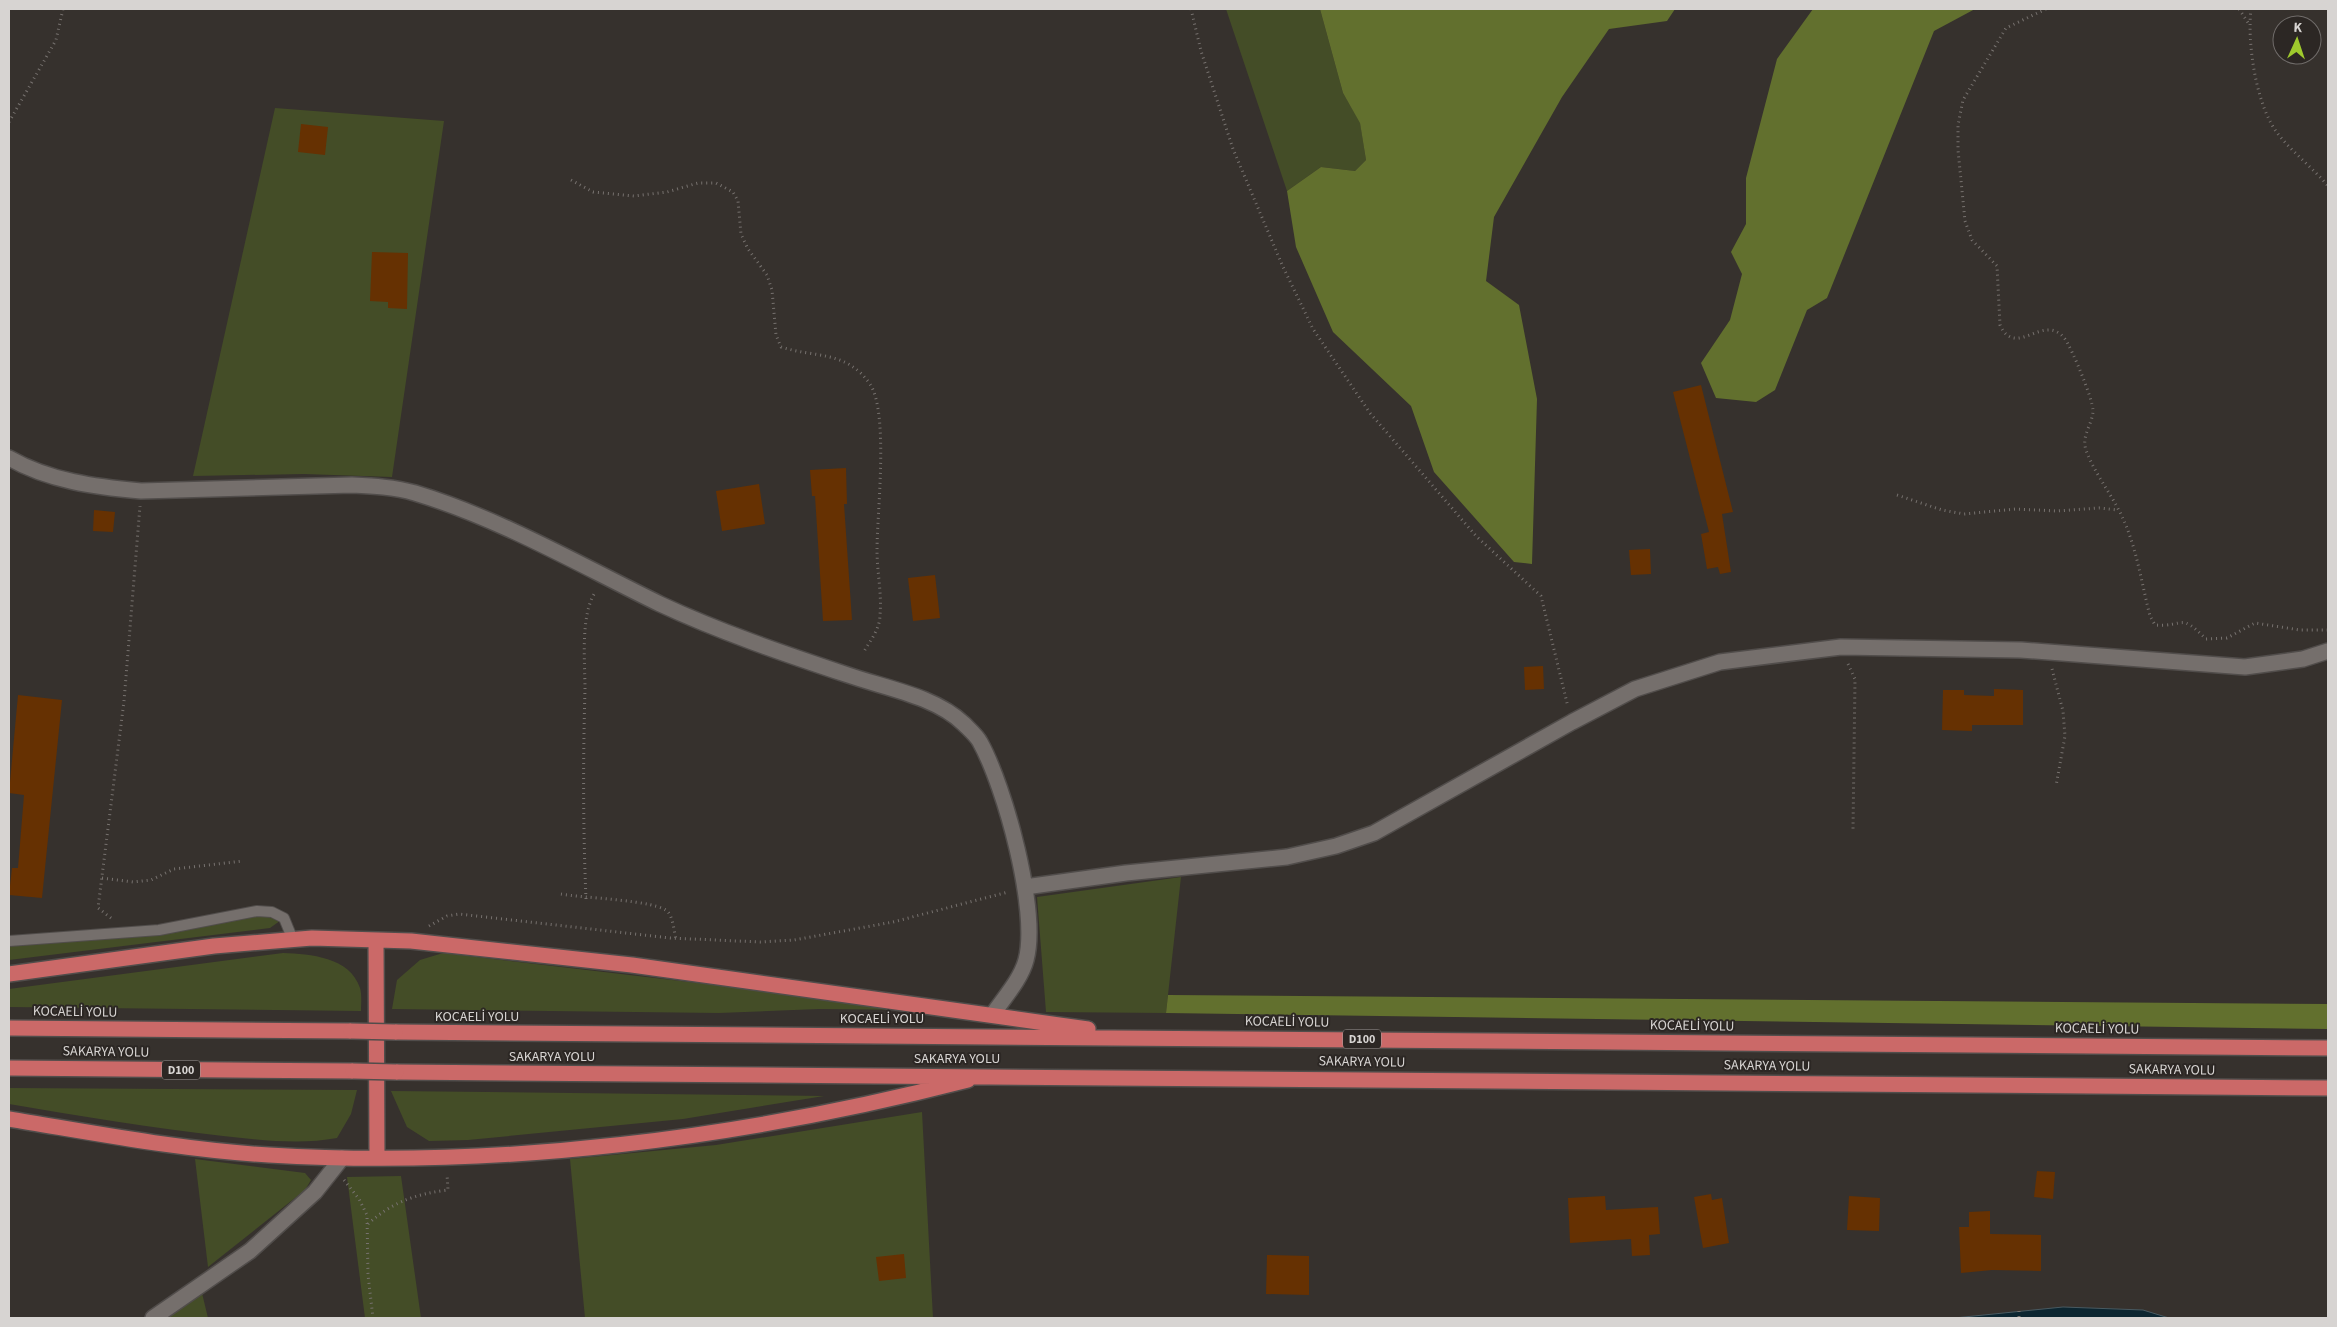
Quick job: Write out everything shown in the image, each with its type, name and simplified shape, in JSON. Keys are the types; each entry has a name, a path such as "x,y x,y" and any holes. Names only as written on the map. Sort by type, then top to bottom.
{"highway":[{"path":"9,974 214,946 293,940 411,941 632,965 993,1014 1139,1037"},
{"path":"376,940 377,1157"},
{"name":"KOCAELİ YOLU","path":"9,1028 2328,1048"},
{"name":"SAKARYA YOLU","path":"9,1068 2328,1088"},
{"path":"9,1118 211,1149 338,1163 377,1157 445,1157 604,1146 736,1128 876,1104 988,1075"}],"street":[{"path":"9,458 47,474 82,484 141,490 310,485 386,486 414,492 467,511 663,605 785,654 916,698 948,712 979,740 994,771 1005,801 1025,887 1029,934 1026,961 993,1014"},
{"path":"1025,887 1126,873 1287,857 1336,846 1374,833 1572,722 1635,689 1720,662 1841,647 2048,651 2246,668 2303,659 2328,651"},
{"path":"153,1318 250,1251 314,1192 338,1163"}],"lane":[{"path":"9,941 159,930 257,912 272,912 284,918 293,940"}],"path":[{"path":"9,122 56,40 63,9"},
{"path":"1191,9 1201,51 1233,149 1283,267 1313,329 1376,420 1476,536 1541,596 1572,722"},
{"path":"2046,9 2006,28 1963,100 1958,125 1958,150 1964,222 1972,240 1997,266 2000,325 2003,333 2012,338 2022,338 2047,329 2056,331 2064,339 2089,394 2093,411 2084,436 2086,450 2124,522 2150,616 2155,625 2166,626 2180,621 2188,622 2206,640 2227,638 2255,623 2300,630 2328,630"},
{"path":"2239,9 2249,24"},
{"path":"2251,9 2249,24 2258,88 2268,116 2278,133 2328,186"},
{"path":"570,180 593,192 634,196 667,192 698,183 716,183 733,192 738,201 741,234 748,249 767,275 772,290 776,335 782,347 794,351 823,354 847,362 869,383 876,395 879,425 877,552 880,616 875,634 863,653"},
{"path":"114,920 106,916 98,908 124,701 141,490"},
{"path":"1898,495 1942,510 1964,514 2016,509 2057,511 2098,508 2119,510"},
{"path":"586,898 583,837 583,742 587,612 592,598 606,577"},
{"path":"1841,647 1855,678 1853,829"},
{"path":"2048,651 2063,711 2065,736 2056,786"},
{"path":"102,878 133,882 151,880 174,869 242,860"},
{"path":"411,941 434,922 447,916 459,914 676,939 760,942 794,940 893,922 1025,887"},
{"path":"561,894 650,903 662,907 669,914 676,939"},
{"path":"368,1225 381,1212 395,1203 419,1194 448,1190 445,1157"},
{"path":"338,1163 367,1215 368,1275 373,1318"},
{"path":"2019,1311 2019,1318"}],"green space":[{"path":"1226,9 1320,9 1343,93 1360,122 1366,160 1355,171 1321,167 1287,191"},
{"path":"1320,9 1675,9 1667,21 1609,29 1562,97 1494,217 1486,281 1519,305 1537,399 1532,564 1514,562 1434,472 1411,406 1333,332 1296,247 1287,191 1321,167 1355,171 1366,160 1360,123 1343,93"},
{"path":"1813,9 1975,9 1934,31 1827,298 1807,310 1775,390 1756,402 1716,398 1701,363 1730,320 1742,274 1731,252 1746,224 1746,178 1777,59"},
{"path":"275,108 444,121 392,477 304,474 193,476"},
{"path":"1181,877 1166,1013 1046,1012 1037,897"},
{"path":"257,911 284,918 270,928 9,960 9,941 100,936"},
{"path":"283,953 317,956 328,959 348,970 360,988 361,1011 9,1007 9,989"},
{"path":"443,953 927,1010 819,1009 719,1013 392,1009 397,980 420,960"},
{"path":"1168,995 2328,1004 2328,1029 1166,1013"},
{"path":"9,1088 357,1090 351,1114 337,1138 309,1141 280,1141 169,1129 9,1104"},
{"path":"391,1091 824,1096 683,1119 468,1140 429,1141 407,1127"},
{"path":"922,1112 933,1318 585,1318 570,1159 716,1145"},
{"path":"195,1159 305,1173 311,1180 305,1190 208,1267"},
{"path":"401,1176 421,1318 365,1318 347,1177"},
{"path":"202,1293 208,1318 165,1318"}],"water":[{"path":"2063,1307 2143,1310 2169,1318 1954,1318"}],"building":[{"path":"301,124 328,127 325,155 298,152"},
{"path":"372,252 408,253 407,309 388,308 388,302 370,301"},
{"path":"1701,385 1733,512 1722,514 1731,572 1720,574 1718,567 1707,569 1701,534 1709,532 1673,392"},
{"path":"846,468 847,504 844,504 852,620 823,621 815,496 812,496 810,470"},
{"path":"759,484 765,524 722,531 716,491"},
{"path":"94,510 115,512 113,532 93,531"},
{"path":"1650,549 1651,574 1631,575 1629,550"},
{"path":"935,575 940,618 913,621 908,578"},
{"path":"1543,666 1544,689 1525,690 1524,667"},
{"path":"1994,689 2023,690 2023,725 1972,725 1972,731 1942,730 1943,690 1964,690 1964,695 1994,696"},
{"path":"18,695 62,700 42,898 9,895 12,868 18,868 24,795 9,793"},
{"path":"2037,1171 2055,1172 2053,1199 2034,1197"},
{"path":"1711,1194 1712,1200 1722,1198 1729,1243 1703,1248 1694,1197"},
{"path":"1605,1196 1606,1210 1658,1207 1660,1234 1649,1235 1650,1255 1632,1256 1631,1239 1570,1243 1568,1198"},
{"path":"1849,1196 1880,1198 1879,1231 1847,1230"},
{"path":"1990,1211 1990,1234 2041,1235 2041,1271 1992,1270 1961,1273 1959,1227 1969,1227 1969,1212"},
{"path":"904,1254 906,1278 879,1281 876,1257"},
{"path":"1267,1255 1309,1256 1309,1295 1266,1294"}]}
